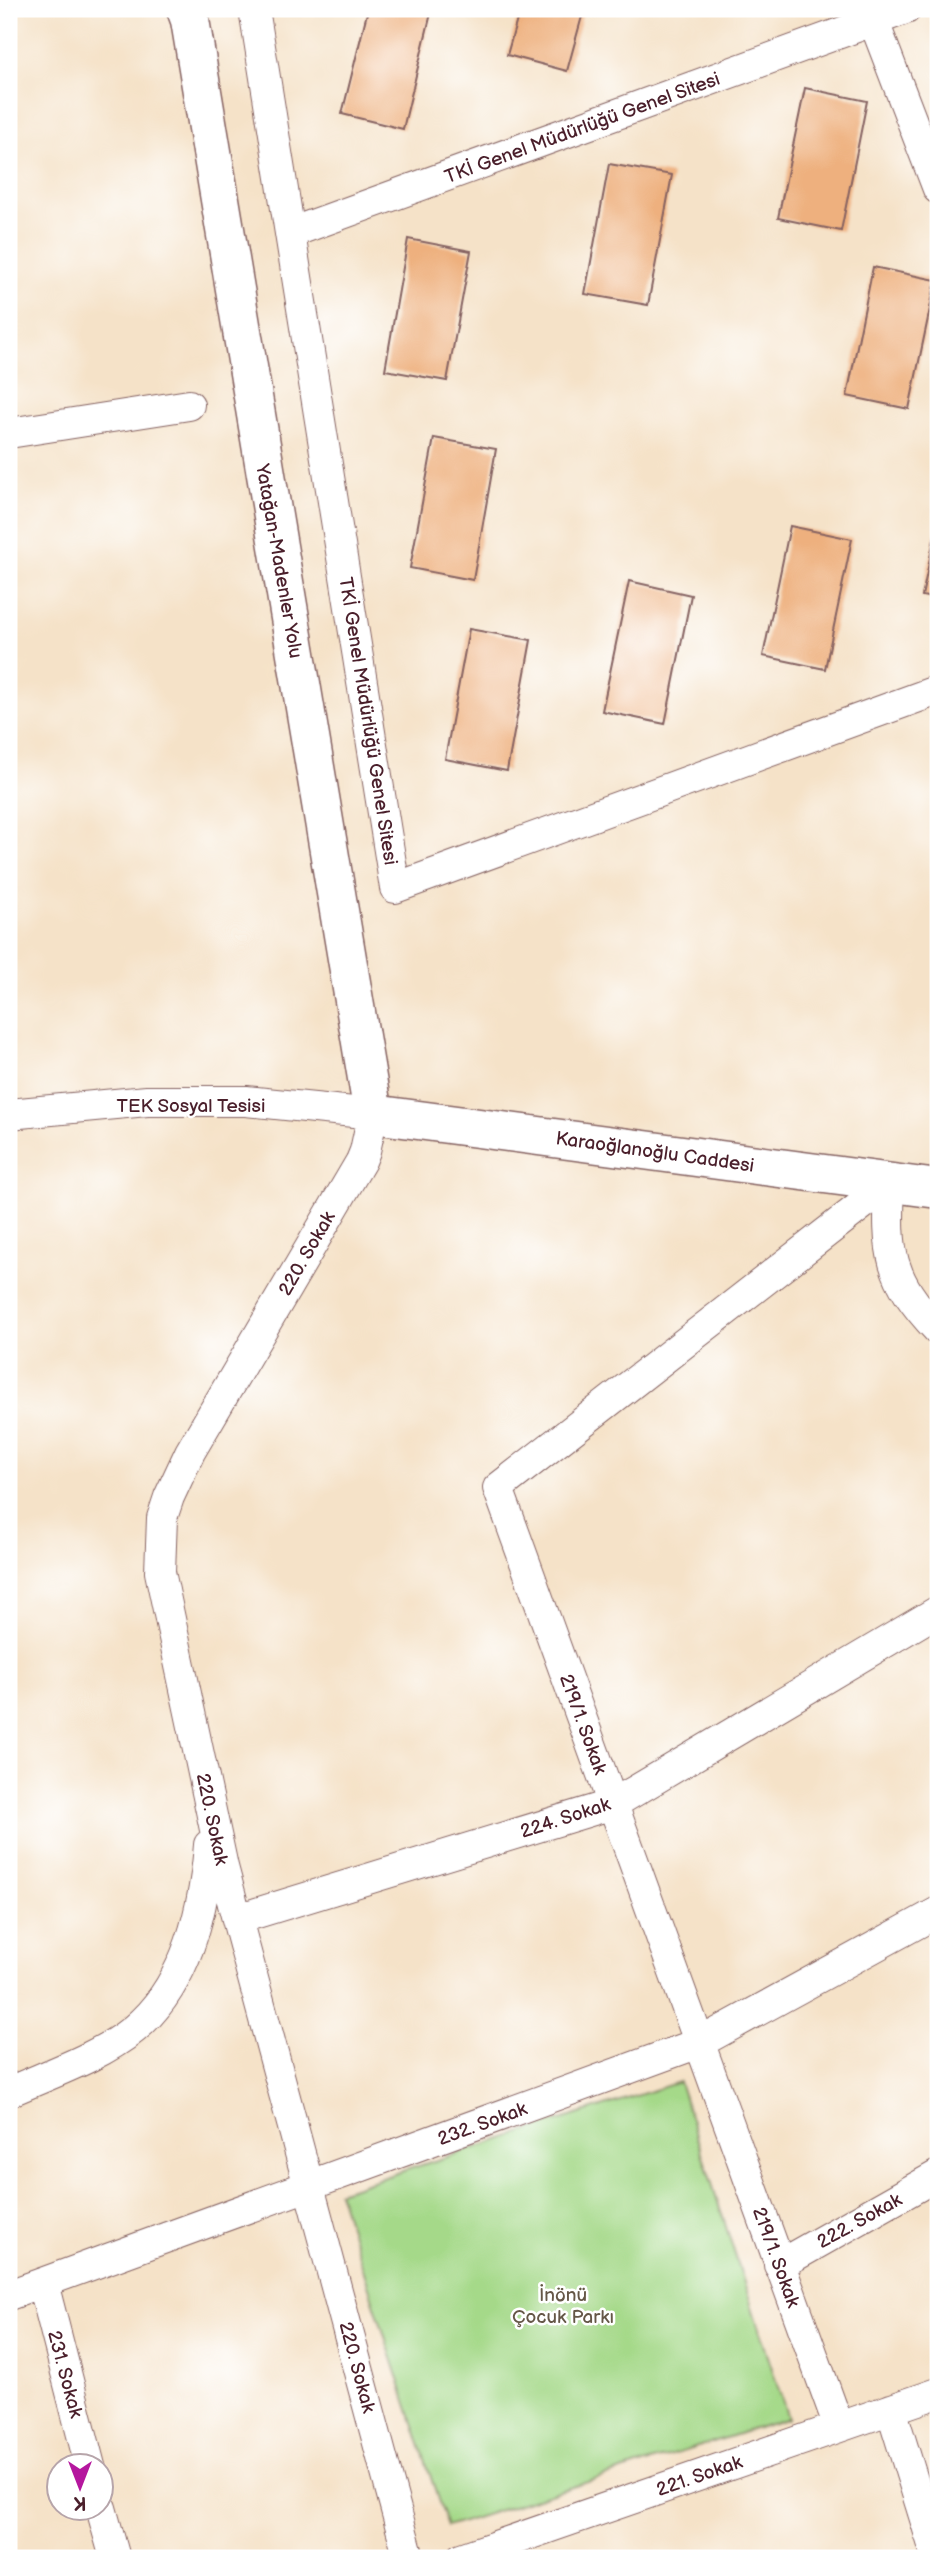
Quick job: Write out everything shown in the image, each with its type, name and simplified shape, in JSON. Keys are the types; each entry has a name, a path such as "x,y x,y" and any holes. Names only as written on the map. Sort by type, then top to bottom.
{"street":[{"name":"Yatağan-Madenler Yolu","path":"186,9 197,61 373,1114"},
{"name":"TKİ Genel Müdürlüğü Genel Sitesi","path":"254,9 396,888 938,690"},
{"name":"TKİ Genel Müdürlüğü Genel Sitesi","path":"290,233 871,15 906,9"},
{"path":"871,15 938,189"},
{"path":"9,433 189,405"},
{"name":"TEK Sosyal Tesisi","path":"9,1114 147,1101 246,1101 373,1114"},
{"name":"Karaoğlanoğlu Caddesi","path":"373,1114 938,1189"},
{"name":"220. Sokak","path":"373,1114 361,1161 190,1452 162,1518 160,1572 237,1919 409,2558"},
{"path":"890,1183 888,1228 891,1256 901,1282 918,1308 938,1330"},
{"name":"219/1. Sokak","path":"839,2427 498,1488 890,1183"},
{"name":"224. Sokak","path":"237,1919 613,1804 938,1611"},
{"path":"9,2092 87,2057 132,2030 155,2008 178,1972 195,1928 206,1882 212,1813"},
{"name":"232. Sokak","path":"9,2295 699,2043 938,1912"},
{"name":"222. Sokak","path":"779,2265 938,2175"},
{"name":"231. Sokak","path":"43,2283 86,2452"},
{"name":"221. Sokak","path":"461,2558 938,2393"},
{"path":"891,2409 937,2558"},
{"path":"105,2522 115,2558"}],"green space":[{"name":"İnönü Çocuk Parkı","path":"679,2082 788,2418 447,2527 338,2192"}],"building":[{"path":"368,9 432,9 403,129 342,114"},
{"path":"520,9 584,9 567,71 507,55"},
{"path":"805,88 867,101 841,231 778,218"},
{"path":"609,164 672,175 648,305 585,294"},
{"path":"408,239 471,251 447,381 385,370"},
{"path":"873,267 936,280 909,409 847,396"},
{"path":"434,438 496,449 473,580 410,568"},
{"path":"938,525 938,599 922,596"},
{"path":"790,526 852,539 825,669 763,656"},
{"path":"629,581 691,595 665,724 602,711"},
{"path":"469,629 531,640 507,771 445,759"}]}
